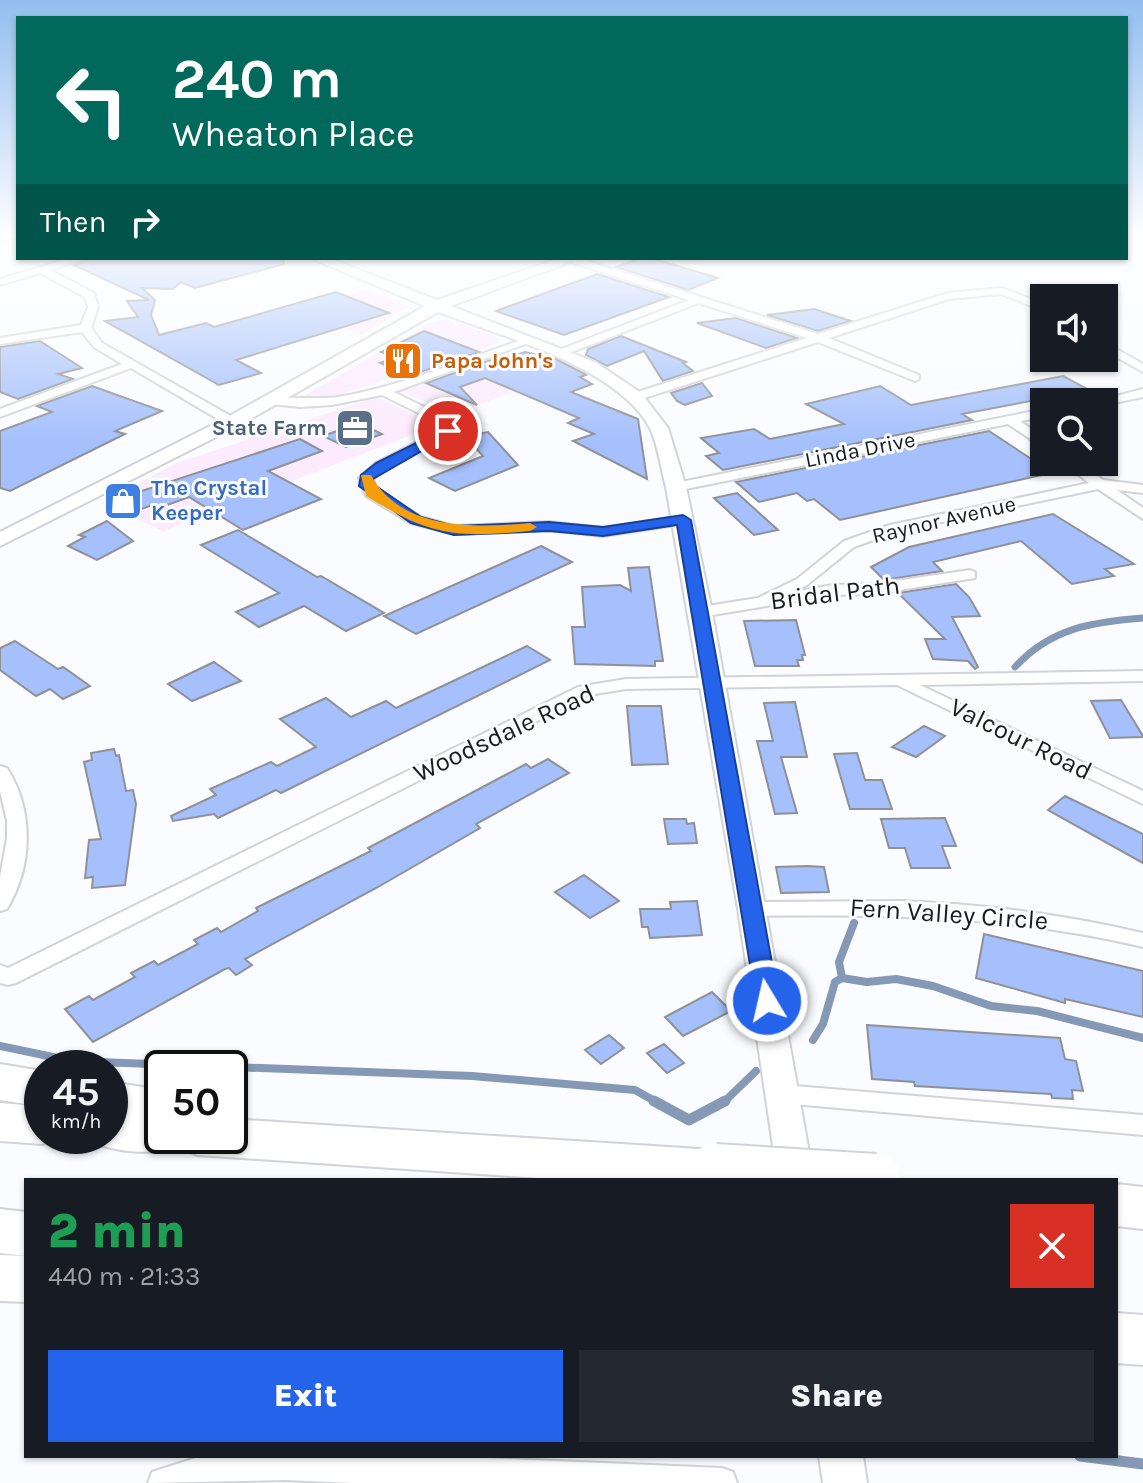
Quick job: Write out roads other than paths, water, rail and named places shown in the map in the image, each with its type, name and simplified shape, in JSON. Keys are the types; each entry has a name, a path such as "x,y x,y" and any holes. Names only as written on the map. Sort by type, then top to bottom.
{"highway":[{"path":"0,1082 24,1086"},
{"path":"248,1119 564,1162"},
{"path":"0,1122 24,1124"},
{"path":"248,1140 843,1178"},
{"path":"1118,1205 1143,1208"},
{"path":"0,1231 24,1234"},
{"path":"0,1278 24,1279"},
{"path":"1118,1338 1143,1340"}],"main road":[{"path":"434,303 530,340 612,379 635,397 659,428 676,487 701,612 796,1178"},
{"path":"0,540 232,422 444,303"},
{"path":"841,1458 845,1483"}],"street":[{"path":"85,328 92,303"},
{"path":"560,353 690,303"},
{"path":"714,303 816,337 915,377"},
{"path":"635,397 925,303"},
{"path":"0,341 85,328"},
{"path":"85,328 98,345 232,422"},
{"path":"271,400 318,406 381,390 530,340"},
{"path":"1118,354 1143,369"},
{"path":"0,413 132,364"},
{"path":"381,390 450,423 448,431 381,466 366,478 371,493 416,520 454,530 549,526 603,532 683,520"},
{"path":"1118,398 1143,393"},
{"name":"Linda Drive","path":"676,487 1030,416"},
{"path":"1010,420 1030,434"},
{"path":"1089,476 1143,515"},
{"name":"Raynor Avenue","path":"762,602 802,582 849,544 872,535 1101,484 1143,489"},
{"name":"Bridal Path","path":"701,612 833,590 874,589 970,575"},
{"name":"Woodsdale Road","path":"4,975 584,691 626,684 1143,676"},
{"name":"Valcour Road","path":"899,681 1143,798"},
{"path":"0,772 14,802 17,841 11,882 0,904"},
{"name":"Fern Valley Circle","path":"753,909 896,906 972,910 1099,928 1143,940"},
{"path":"782,1094 1143,1125"},
{"path":"163,1483 210,1469 285,1465 722,1483"}],"waterway":[{"path":"1015,667 1043,643 1073,629 1143,618"},
{"path":"842,978 839,962 854,923"},
{"path":"813,1040 823,1024 835,982 842,978"},
{"path":"842,978 867,982 896,979 933,986 991,1006 1037,1011 1143,1038"},
{"path":"0,1046 72,1061 472,1076 635,1090 658,1103"},
{"path":"723,1103 756,1071"},
{"path":"654,1101 689,1120 725,1101"},
{"path":"1096,1458 1143,1464"}],"place":[{"name":"Papa John's","path":"403,361"},
{"name":"State Farm","path":"355,428"},
{"name":"The Crystal Keeper","path":"123,501"}]}
